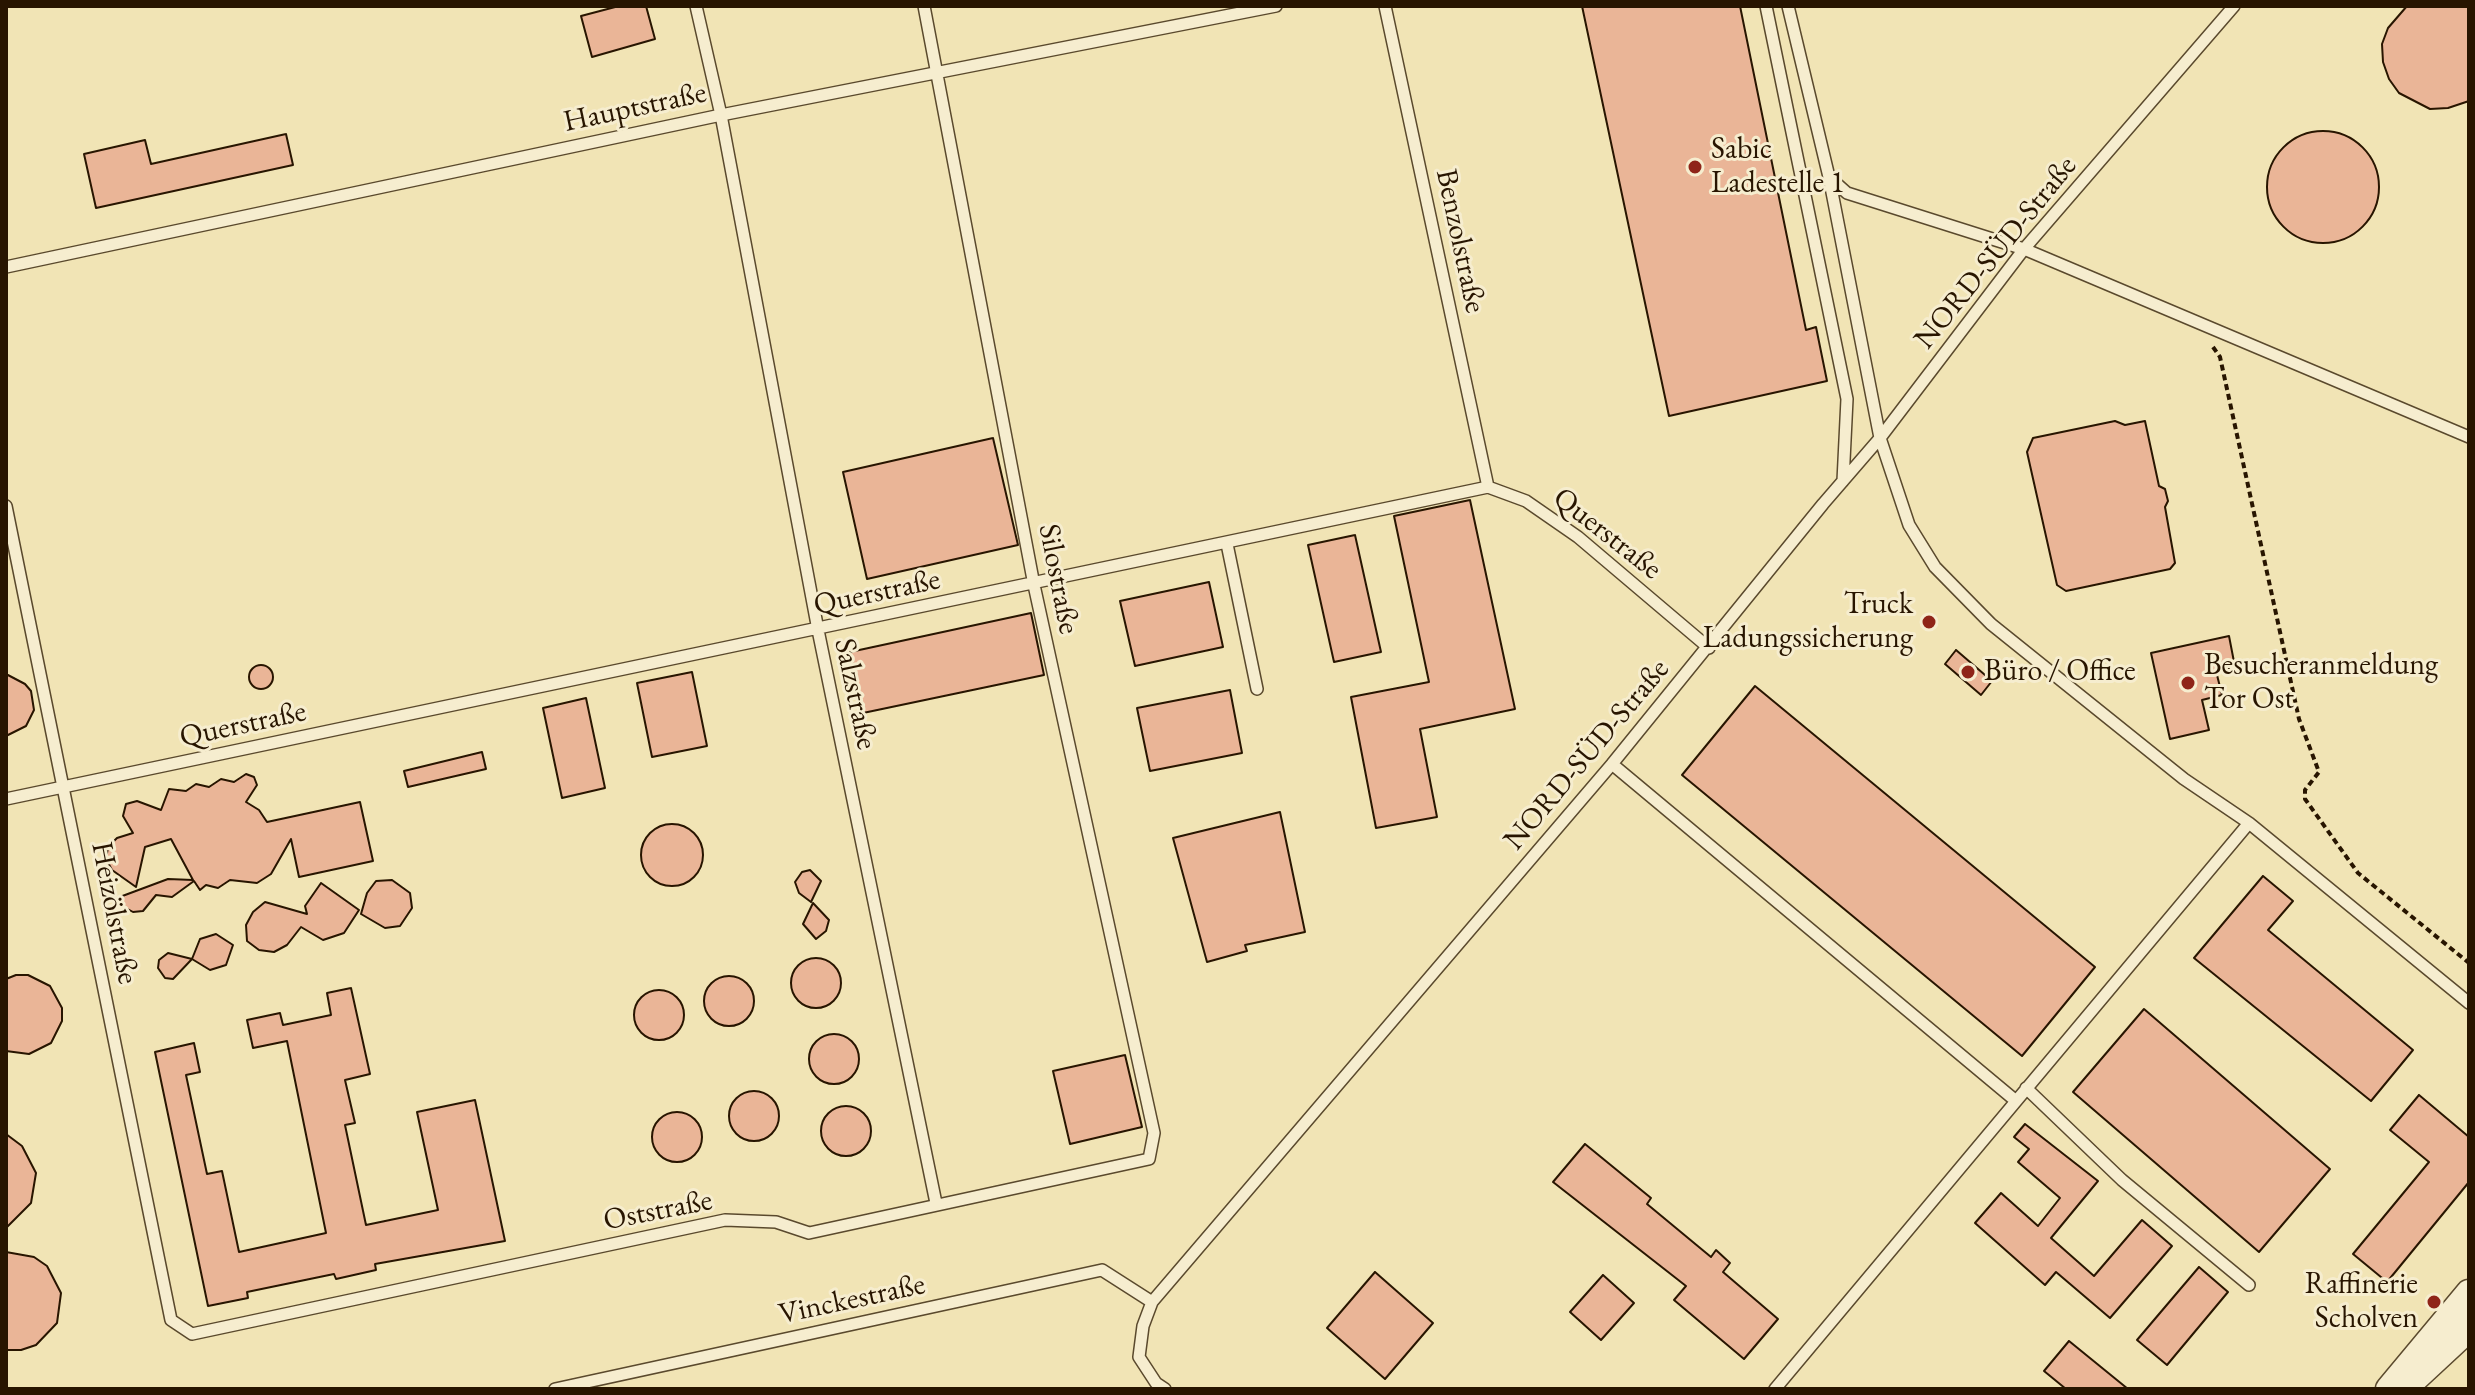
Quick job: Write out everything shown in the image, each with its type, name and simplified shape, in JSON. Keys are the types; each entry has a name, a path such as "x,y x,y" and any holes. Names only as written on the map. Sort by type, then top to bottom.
{"street":[{"path":"2389,1389 2469,1293"},
{"path":"2403,1389 2469,1328"}],"lane":[{"name":"Salzstraße","path":"696,6 721,115 818,630 936,1203"},
{"name":"Silostraße","path":"924,6 1034,585 1154,1133 1149,1159"},
{"name":"Hauptstraße","path":"6,267 721,115 1276,6"},
{"name":"Benzolstraße","path":"1385,6 1488,487"},
{"path":"1766,6 1847,399 1843,481"},
{"path":"1788,6 1829,177 1880,438 1909,525 1935,567 1991,624 2184,779 2249,823 2469,1003"},
{"name":"NORD-SÜD-Straße","path":"1165,1389 1156,1383 1139,1357 1143,1326 1152,1302 1709,648 1880,438 2024,249 2234,6"},
{"path":"1829,177 1847,193 2024,249 2469,437"},
{"name":"Querstraße","path":"6,799 1488,487 1526,501 1578,537 1709,648"},
{"name":"Heizölstraße","path":"6,506 171,1320 179,1326"},
{"path":"1227,544 1257,689"},
{"path":"1612,764 2016,1101"},
{"path":"1775,1389 2249,823"},
{"path":"2026,1088 2122,1180 2249,1285"},
{"name":"Oststraße","path":"179,1326 192,1334 725,1220 776,1222 809,1233 1149,1159"},
{"name":"Vinckestraße","path":"555,1389 1102,1270 1152,1302"}],"path":[{"path":"2199,323 2204,343 2214,348 2220,357 2299,719 2319,772 2305,790 2305,799 2358,873 2469,963"}],"building":[{"path":"619,6 646,6 655,39 592,57 581,16"},
{"name":"Sabic Ladestelle 1","path":"1582,6 1740,6 1806,330 1816,327 1827,381 1669,416"},
{"path":"2407,6 2469,6 2469,101 2448,108 2430,109 2399,93 2389,79 2383,62 2382,44 2388,28"},
{"path":"2323,131 2344,135 2363,147 2375,166 2379,187 2375,208 2363,227 2344,239 2323,243 2302,239 2283,227 2271,208 2267,187 2271,166 2283,147 2302,135"},
{"path":"286,134 293,165 96,208 84,154 145,140 151,164"},
{"path":"2115,421 2125,425 2145,421 2159,486 2165,489 2168,501 2165,507 2175,563 2170,569 2066,591 2057,585 2027,452 2033,438"},
{"path":"993,438 1018,545 867,579 843,472"},
{"path":"1470,500 1515,709 1420,729 1437,817 1376,828 1351,697 1429,682 1394,516"},
{"path":"1355,535 1381,652 1334,662 1308,545"},
{"path":"1209,582 1223,647 1135,666 1120,601"},
{"path":"1031,613 1044,675 863,713 850,652"},
{"name":"Besucheranmeldung Tor Ost","path":"2229,636 2235,667 2216,671 2222,695 2202,700 2209,730 2170,739 2151,653"},
{"name":"Büro / Office","path":"1956,650 1992,681 1981,695 1945,664"},
{"path":"261,665 269,669 273,677 269,685 261,689 253,685 249,677 253,669"},
{"path":"692,672 707,746 652,757 637,683"},
{"path":"6,674 25,684 31,691 34,710 26,726 6,736"},
{"path":"1755,686 2095,967 2022,1056 1682,775"},
{"path":"1230,690 1242,753 1150,771 1137,708"},
{"path":"586,698 605,788 562,798 543,708"},
{"path":"482,752 486,769 408,787 404,771"},
{"path":"246,774 254,777 257,785 246,802 259,810 267,822 360,802 373,861 299,877 291,839 271,874 257,883 230,880 218,888 206,885 200,890 194,881 172,897 156,895 143,911 133,912 124,907 117,898 168,879 193,880 171,839 145,847 136,887 112,870 106,859 108,847 117,838 133,833 123,816 126,804 137,801 161,810 169,789 186,791 196,784 209,787 221,779 234,782"},
{"path":"1280,812 1305,932 1245,945 1247,951 1207,962 1173,838"},
{"path":"666,824 678,824 694,833 701,843 701,867 694,877 678,886 666,886 646,872 641,861 641,849 655,829"},
{"path":"810,870 821,881 811,902 799,893 795,882 802,872"},
{"path":"2263,876 2293,901 2268,930 2413,1050 2371,1101 2194,958"},
{"path":"392,880 410,893 412,908 400,926 385,928 361,914 367,893 376,881"},
{"path":"321,883 359,910 344,933 323,940 301,927 287,945 274,952 259,950 247,941 246,925 253,912 265,902 307,914 305,906"},
{"path":"813,903 829,920 826,931 816,939 803,924"},
{"path":"216,934 233,945 226,965 210,970 192,959 200,939"},
{"path":"168,953 192,959 173,979 165,978 158,968 159,960"},
{"path":"816,958 834,965 841,983 834,1001 816,1008 798,1001 791,983 798,965"},
{"path":"28,975 50,986 62,1008 62,1021 51,1043 29,1054 6,1051 6,979"},
{"path":"729,976 747,983 754,1001 747,1019 729,1026 711,1019 704,1001 711,983"},
{"path":"351,988 370,1074 345,1080 355,1123 345,1125 366,1225 438,1210 417,1112 475,1100 505,1241 375,1264 376,1270 336,1279 334,1274 247,1292 248,1298 208,1306 155,1052 194,1043 200,1072 186,1075 207,1174 222,1171 239,1252 326,1233 287,1041 253,1048 247,1020 280,1013 283,1025 331,1015 327,993"},
{"path":"659,990 677,997 684,1015 677,1033 659,1040 641,1033 634,1015 641,997"},
{"path":"2144,1009 2330,1169 2259,1252 2073,1092"},
{"path":"834,1034 852,1041 859,1059 852,1077 834,1084 816,1077 809,1059 816,1041"},
{"path":"1125,1055 1142,1127 1070,1144 1053,1071"},
{"path":"754,1091 772,1098 779,1116 772,1134 754,1141 736,1134 729,1116 736,1098"},
{"path":"2419,1095 2469,1137 2469,1182 2387,1282 2353,1254 2429,1162 2390,1130"},
{"path":"846,1106 864,1113 871,1131 864,1149 846,1156 828,1149 821,1131 828,1113"},
{"path":"677,1112 695,1119 702,1137 695,1155 677,1162 659,1155 652,1137 659,1119"},
{"path":"2025,1124 2098,1181 2051,1238 2094,1276 2142,1220 2172,1246 2110,1318 2056,1272 2045,1285 1975,1223 2001,1193 2038,1226 2060,1198 2018,1162 2029,1149 2014,1137"},
{"path":"6,1134 22,1146 36,1173 31,1203 6,1228"},
{"path":"1585,1144 1651,1198 1647,1204 1711,1257 1716,1250 1730,1263 1723,1272 1778,1319 1744,1359 1674,1300 1686,1286 1553,1182"},
{"path":"6,1252 34,1257 47,1266 61,1293 57,1323 36,1345 21,1350 6,1350"},
{"path":"2199,1267 2228,1292 2167,1365 2137,1340"},
{"path":"1375,1272 1433,1323 1385,1379 1327,1328"},
{"path":"1603,1275 1634,1303 1601,1340 1570,1312"},
{"path":"2069,1341 2128,1389 2066,1389 2044,1371"}],"place":[{"name":"Sabic Ladestelle 1","path":"1695,167"},
{"name":"Truck Ladungssicherung","path":"1929,622"},
{"name":"Büro / Office","path":"1968,672"},
{"name":"Besucheranmeldung Tor Ost","path":"2188,683"},
{"name":"Raffinerie Scholven","path":"2434,1302"}]}
